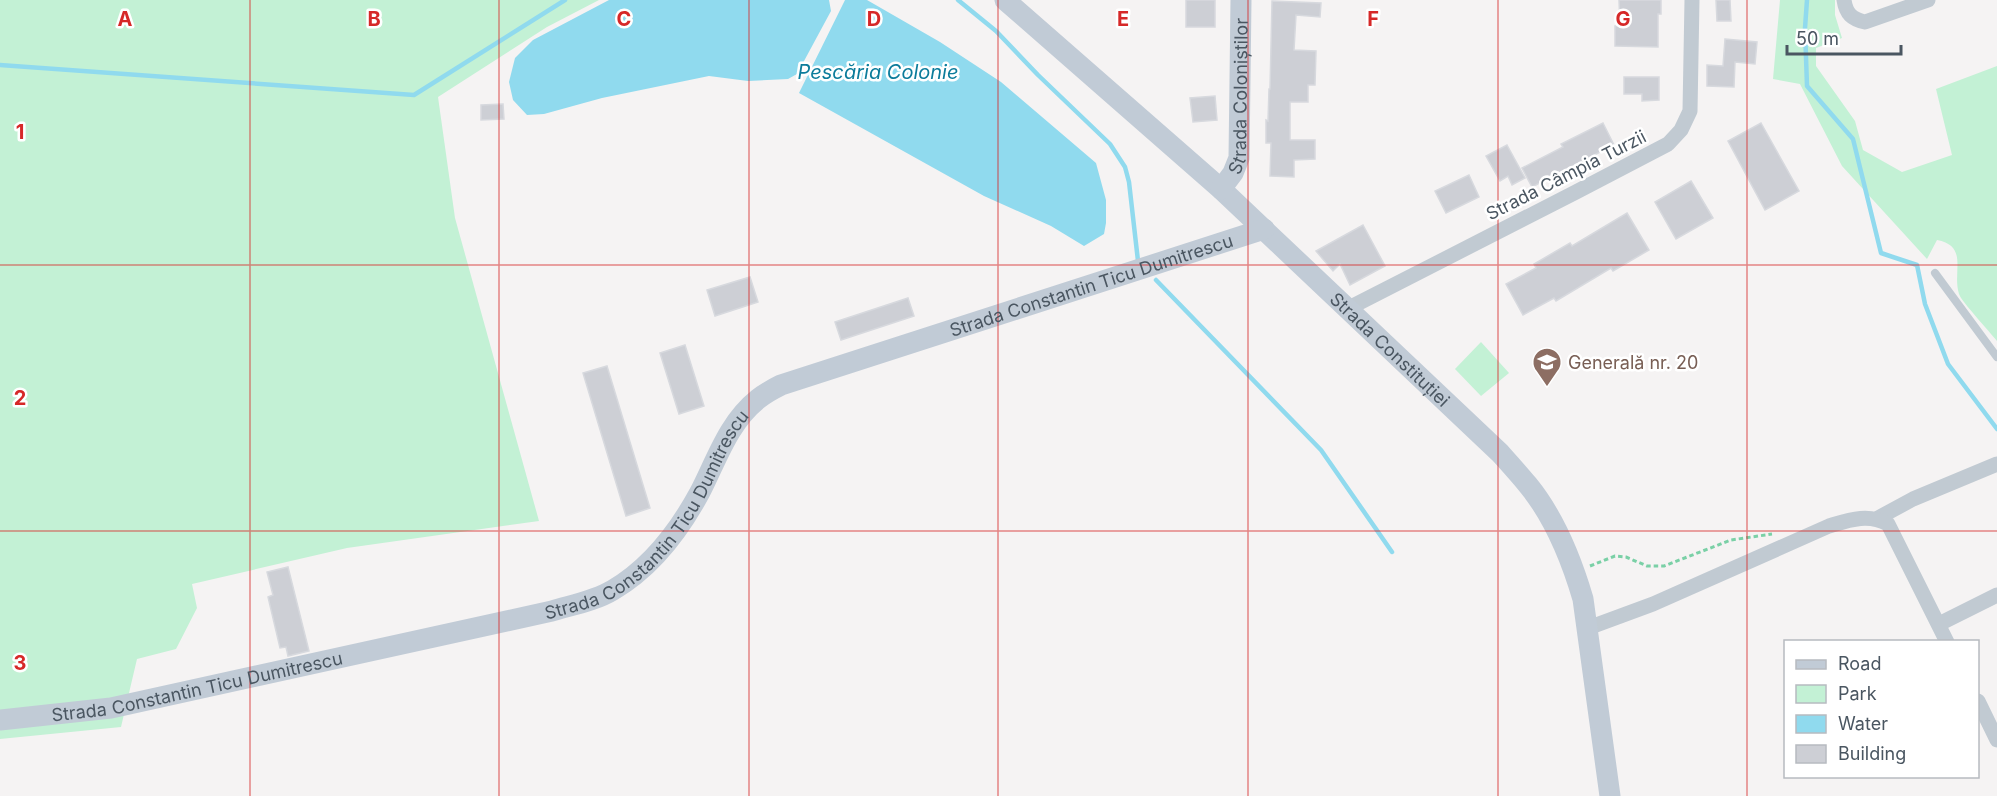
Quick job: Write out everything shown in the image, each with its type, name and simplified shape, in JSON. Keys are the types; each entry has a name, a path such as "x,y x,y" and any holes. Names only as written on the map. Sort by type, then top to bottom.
{"street":[{"name":"Strada Constituției","path":"1005,0 1221,189 1500,453 1528,485 1547,512 1575,572 1583,599 1610,796"},
{"name":"Strada Coloniștilor","path":"1221,189 1233,173 1239,158 1241,0"},
{"name":"Strada Câmpia Turzii","path":"1347,309 1668,144 1681,130 1690,111 1692,0"},
{"path":"1844,0 1848,14 1856,20 1865,22 1928,0"},
{"name":"Strada Constantin Ticu Dumitrescu","path":"0,720 111,708 552,611 612,591 640,571 663,549 684,521 731,428 759,398 781,385 1264,229"},
{"path":"1588,628 1653,604 1829,526 1850,519 1878,518 1913,499 1997,464"},
{"path":"1878,518 1888,524 1894,534 1946,640"},
{"path":"1939,624 1997,595"},
{"path":"1979,705 1997,740"}],"lane":[{"path":"1935,273 1997,357"}],"path":[{"path":"1575,572 1615,556 1626,557 1656,568 1731,540 1765,534 1799,540"}],"green space":[{"path":"0,0 599,0 547,27 438,97 455,218 539,521 347,548 192,584 197,608 176,649 137,659 121,727 0,739"},
{"path":"1780,0 1835,0 1835,15 1842,38 1816,48 1816,66 1855,121 1863,150 1902,172 1952,155 1936,89 1997,66 1997,341 1959,294 1957,261 1953,248 1937,240 1927,259 1842,166 1800,84 1773,79"},
{"path":"1481,342 1509,373 1481,396 1455,369"}],"water":[{"path":"609,0 829,0 831,11 797,74 788,79 748,81 709,76 602,98 544,114 527,115 513,100 509,82 515,58 533,40"},
{"name":"Pescăria Colonie","path":"845,0 867,0 940,42 1001,82 1096,163 1106,200 1104,234 1084,246 1051,226 984,196 799,93"}],"building":[{"path":"1186,0 1215,0 1215,27 1186,27"},
{"path":"1619,0 1661,0 1661,14 1658,14 1658,47 1615,46 1615,26 1620,26"},
{"path":"1716,0 1730,0 1731,21 1717,21"},
{"path":"1272,1 1321,3 1320,17 1296,15 1294,50 1316,51 1315,85 1308,85 1308,102 1290,102 1290,140 1315,140 1315,159 1294,160 1294,177 1270,176 1271,143 1266,143 1266,120 1268,121 1270,89"},
{"path":"1725,39 1757,42 1755,64 1735,62 1734,87 1707,86 1707,65 1723,66"},
{"path":"1624,77 1659,77 1659,100 1642,101 1642,94 1624,94"},
{"path":"1215,96 1217,120 1193,122 1190,98"},
{"path":"503,104 504,119 481,120 481,105"},
{"path":"1603,123 1614,145 1532,187 1522,168 1563,147 1561,144"},
{"path":"1761,123 1799,191 1765,210 1728,141"},
{"path":"1507,145 1525,178 1512,185 1508,176 1500,181 1486,156"},
{"path":"1469,175 1479,197 1446,213 1435,191"},
{"path":"1691,181 1713,218 1676,239 1655,202"},
{"path":"1627,213 1649,250 1613,271 1611,268 1556,301 1554,298 1523,315 1506,284 1536,268 1534,264 1570,243 1572,246"},
{"path":"1363,225 1385,266 1350,285 1340,264 1333,271 1316,251"},
{"path":"750,277 758,302 715,316 707,290"},
{"path":"908,298 914,316 841,340 835,322"},
{"path":"685,345 704,406 679,414 660,353"},
{"path":"607,366 650,508 626,516 583,373"},
{"path":"288,567 309,651 288,656 286,647 280,648 268,597 273,595 267,572"}],"waterway":[{"path":"0,65 414,95 565,0"},
{"path":"958,0 996,31 1110,144 1125,167 1129,182 1138,261"},
{"path":"1807,0 1805,28 1807,86 1853,139 1881,253 1917,265 1925,304 1948,364 1997,429"},
{"path":"1156,280 1321,450 1392,552"}],"place":[{"name":"Generală nr. 20","path":"1547,388"}]}
